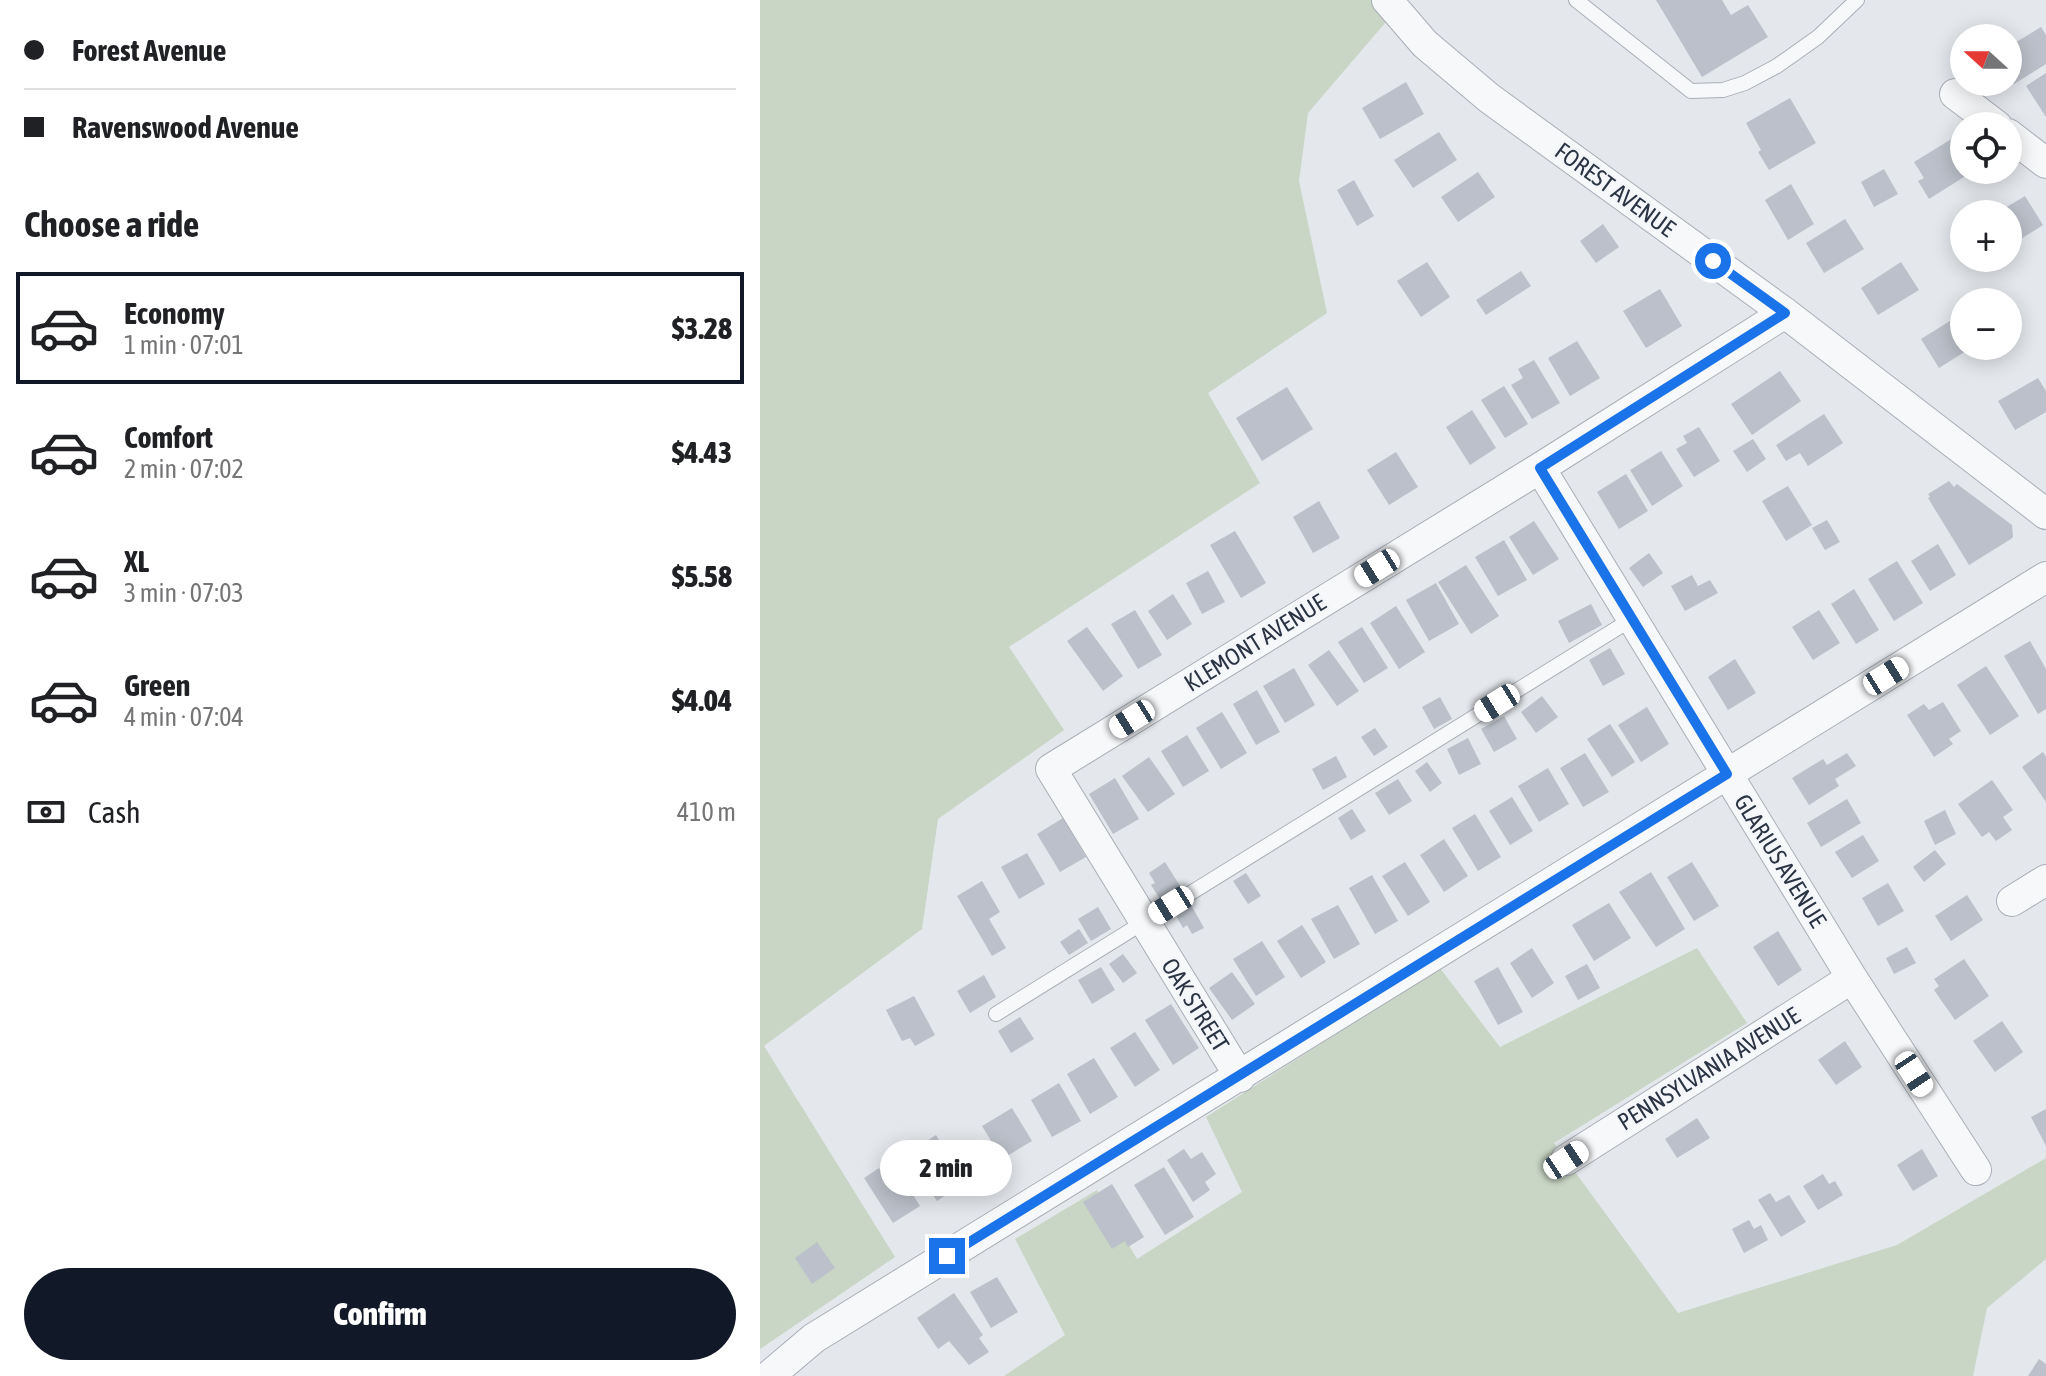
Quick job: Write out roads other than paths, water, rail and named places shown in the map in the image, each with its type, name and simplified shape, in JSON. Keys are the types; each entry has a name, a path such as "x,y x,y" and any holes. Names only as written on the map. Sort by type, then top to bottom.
{"street":[{"name":"FOREST AVENUE","path":"1387,0 1425,44 1489,98 1785,313 2046,514"},
{"path":"1958,96 1979,112"},
{"path":"2022,145 2046,163"},
{"name":"KLEMONT AVENUE","path":"1051,769 1785,313"},
{"name":"GLARIUS AVENUE","path":"1540,468 1852,978 1976,1170"},
{"path":"769,1376 814,1338 2046,577"},
{"name":"OAK STREET","path":"1051,769 1240,1077"},
{"path":"2012,901 2046,880"},
{"name":"PENNSYLVANIA AVENUE","path":"1566,1160 1852,978"}],"lane":[{"path":"1576,0 1691,91 1723,90 1745,83 1777,66 1818,37 1857,0"},
{"path":"996,1014 1632,619"}]}
